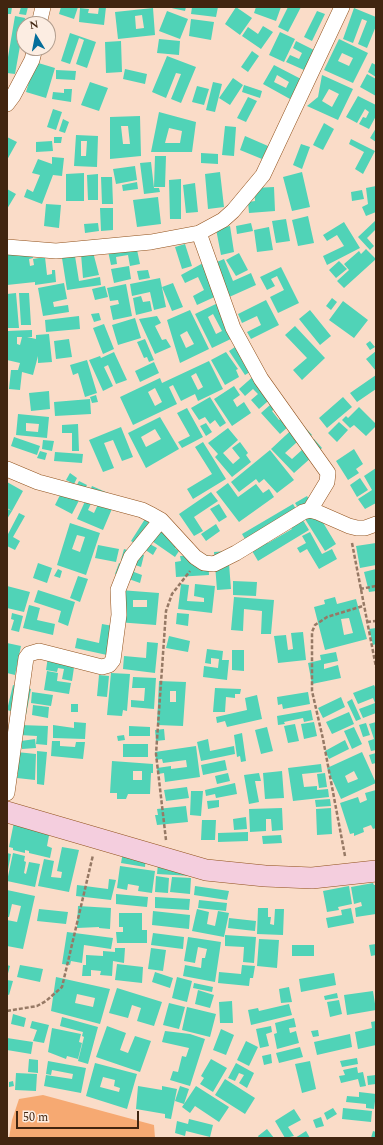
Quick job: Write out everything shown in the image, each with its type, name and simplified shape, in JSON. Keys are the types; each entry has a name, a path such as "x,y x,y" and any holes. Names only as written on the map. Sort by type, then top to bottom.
{"street":[{"path":"7,247 56,251 151,242 199,233 233,211 263,174 342,7"},
{"path":"7,104 13,96 33,56"},
{"path":"7,469 38,482 142,510 161,520 199,560 204,563 214,564 236,553 295,516 310,510 328,482 328,473 261,379 233,328 199,233"},
{"path":"310,510 349,526 365,528 376,524"},
{"path":"7,793 26,658 29,654 39,651 102,667 108,665 113,660 119,615 118,590 131,557 161,520"},
{"path":"7,812 206,870 265,876 312,878 376,871"}],"path":[{"path":"349,526 366,622 376,667"},
{"path":"169,859 156,754 166,611 172,594 199,560"},
{"path":"360,589 376,586"},
{"path":"348,875 323,739 312,691 312,632 315,625 327,617 363,606"},
{"path":"366,622 376,621"},
{"path":"7,1011 37,1006 46,1002 62,987 97,838"}],"shaded area":[{"path":"43,1095 154,1125 155,1138 9,1138 12,1120 19,1099"}],"building":[{"path":"7,7 12,7 11,14 7,14"},
{"path":"21,7 28,7 26,15 19,14"},
{"path":"61,7 78,7 74,19 59,14"},
{"path":"99,7 106,7 104,25 79,22 80,8 89,9 88,13 98,14"},
{"path":"167,7 186,7 185,11"},
{"path":"192,7 218,7 216,17 191,14"},
{"path":"236,7 252,18 240,35 225,24"},
{"path":"256,7 281,7 276,21 254,13"},
{"path":"288,7 301,7 288,32 278,27"},
{"path":"153,8 155,35 118,39 115,12","holes":["142,15 144,28 136,29 135,16"]},
{"path":"354,8 376,17 376,26 367,48 358,44 367,21 362,19 353,43 343,39"},
{"path":"167,11 188,19 180,39 159,31"},
{"path":"317,11 325,14 312,41 304,37"},
{"path":"15,16 16,56 18,56 15,74 7,73 7,63"},
{"path":"191,19 214,22 211,40 189,36"},
{"path":"263,26 273,32 261,49 242,36 248,27 258,34"},
{"path":"280,32 295,39 284,62 269,55"},
{"path":"70,33 96,42 87,68 76,64 84,40 79,38 70,64 61,61"},
{"path":"159,39 180,41 179,55 157,53"},
{"path":"339,39 368,53 353,83 324,70","holes":["342,53 353,58 349,66 338,61"]},
{"path":"121,41 122,72 106,73 105,42"},
{"path":"296,41 314,50 304,70 286,62 290,55 299,59 302,53 293,48"},
{"path":"252,51 259,56 248,72 241,67"},
{"path":"167,56 196,67 181,103 171,99 181,74 176,73 166,98 152,92"},
{"path":"35,62 55,68 46,98 26,92"},
{"path":"372,63 376,65 376,77 368,72"},
{"path":"274,65 301,79 290,99 263,84","holes":["277,75 289,82 286,88 274,82"]},
{"path":"125,69 147,74 145,84 123,79"},
{"path":"56,70 76,71 75,80 56,79"},
{"path":"367,74 376,79 376,96 360,87"},
{"path":"322,75 353,89 338,120 307,106 318,97","holes":["329,89 339,94 332,107 322,101"]},
{"path":"233,78 243,85 230,105 219,98"},
{"path":"90,82 108,88 99,111 81,105"},
{"path":"213,82 222,84 215,112 206,110"},
{"path":"244,85 262,91 260,98 242,92"},
{"path":"197,86 209,89 204,105 192,102"},
{"path":"64,89 72,89 71,102 52,99 53,92 64,93"},
{"path":"358,96 376,105 376,116 369,129 359,124 363,117 366,118 369,112 365,109 357,123 346,117"},
{"path":"248,97 257,101 246,122 237,118"},
{"path":"53,109 62,112 56,130 47,127"},
{"path":"159,112 196,122 192,152 151,152","holes":["169,128 182,131 180,143 165,143"]},
{"path":"140,116 141,156 110,159 110,117","holes":["121,126 128,126 130,144 123,144"]},
{"path":"63,119 69,122 65,133 59,131"},
{"path":"324,123 334,129 323,150 313,145"},
{"path":"225,126 236,127 234,156 222,155"},
{"path":"376,128 376,142 370,138"},
{"path":"76,135 98,136 97,167 74,166","holes":["81,141 87,141 86,156 81,156"]},
{"path":"245,136 268,146 262,159 240,150"},
{"path":"7,137 17,142 7,160"},
{"path":"54,137 62,137 61,143 54,143"},
{"path":"351,139 375,151 363,174 355,169 364,152 349,144"},
{"path":"52,141 53,151 36,152 36,142"},
{"path":"301,144 310,147 302,169 293,165"},
{"path":"201,153 218,154 218,164 201,163"},
{"path":"155,156 166,156 165,187 154,187"},
{"path":"52,157 64,158 62,176 53,175 42,204 24,197 27,189 33,192 40,175 32,173 38,159 52,164"},
{"path":"151,162 154,188 159,188 160,192 144,194 140,163"},
{"path":"135,166 137,180 116,184 113,169"},
{"path":"220,172 224,207 208,209 205,174"},
{"path":"302,172 310,207 292,211 283,177"},
{"path":"84,173 84,201 66,201 66,174"},
{"path":"98,174 98,200 88,200 87,175"},
{"path":"101,177 112,177 113,204 102,204"},
{"path":"181,179 181,219 170,219 169,180"},
{"path":"137,182 138,189 123,191 122,185"},
{"path":"195,183 198,212 186,213 183,185"},
{"path":"376,186 376,212 366,216 362,207 368,204 366,188"},
{"path":"274,187 275,211 249,213 248,202 255,201 254,188"},
{"path":"7,189 16,194 7,209"},
{"path":"362,190 364,199 352,201 351,192"},
{"path":"158,197 161,224 137,227 133,200"},
{"path":"46,204 61,205 59,228 44,226"},
{"path":"100,208 113,208 113,230 101,231"},
{"path":"308,216 314,243 298,246 292,220"},
{"path":"286,219 290,241 276,243 272,221"},
{"path":"376,220 376,229 367,238 374,246 370,250 358,237"},
{"path":"344,222 360,248 327,265 323,256 344,246 337,235 327,241 323,235"},
{"path":"98,223 99,231 85,233 84,224"},
{"path":"251,223 253,231 237,234 236,226"},
{"path":"230,226 234,252 221,255 216,229"},
{"path":"269,227 273,250 257,252 254,230"},
{"path":"185,244 192,266 182,269 175,247"},
{"path":"136,245 140,264 130,266 128,255 116,257 117,264 111,265 108,251"},
{"path":"366,249 376,259 344,288 337,281 349,270 344,264 359,251 361,254"},
{"path":"32,251 33,258 29,259 30,266 34,265 33,259 45,257 47,275 52,274 52,270 55,270 56,282 35,285 35,282 7,285 7,254"},
{"path":"93,252 99,275 83,278 81,254"},
{"path":"239,253 248,270 236,276 226,260"},
{"path":"75,256 79,281 100,277 101,285 67,290 62,258"},
{"path":"224,259 233,281 251,273 256,285 227,298 212,264"},
{"path":"339,261 347,269 336,278 329,270"},
{"path":"205,262 221,294 197,305 193,296 204,290 198,277 185,283 181,275"},
{"path":"129,266 131,279 114,283 111,269"},
{"path":"281,267 299,303 278,313 270,297 284,290 277,276 271,279 275,286 267,290 260,277"},
{"path":"148,270 150,278 139,280 137,271"},
{"path":"160,278 166,307 154,310 150,292 132,296 130,284"},
{"path":"64,283 67,299 53,302 54,307 68,305 69,312 43,316 38,288"},
{"path":"173,283 183,307 172,311 162,287"},
{"path":"126,284 132,316 113,320 110,306 119,304 118,300 110,301 107,288"},
{"path":"105,286 108,297 95,300 92,289"},
{"path":"16,293 19,328 8,328 7,294"},
{"path":"19,293 29,293 31,325 21,325"},
{"path":"141,296 143,302 150,301 152,311 136,315 133,298"},
{"path":"332,298 337,302 331,310 326,306"},
{"path":"266,300 279,325 251,339 247,332 261,325 257,316 242,323 238,314"},
{"path":"343,301 368,320 354,338 329,320"},
{"path":"220,302 237,336 212,348 195,314","holes":["213,314 222,331 216,334 208,317"]},
{"path":"190,310 209,349 180,363 167,320","holes":["187,331 194,344 186,348 180,335"]},
{"path":"310,310 331,336 320,345 299,319"},
{"path":"99,313 101,320 94,322 91,314"},
{"path":"79,316 80,329 46,332 45,320"},
{"path":"157,316 161,323 155,326 162,340 166,339 171,347 155,354 139,319"},
{"path":"135,318 141,338 118,345 112,325"},
{"path":"104,324 114,349 103,354 93,328"},
{"path":"295,326 325,358 302,380 293,370 307,358 285,335"},
{"path":"32,330 32,337 27,337 36,339 36,335 49,334 52,362 38,363 38,356 33,375 22,372 20,390 9,389 11,370 18,370 20,363 7,360 7,331","holes":["17,337 22,337 20,345 17,344"]},
{"path":"69,339 72,357 56,359 54,341"},
{"path":"145,339 154,360 149,362 147,357 144,358 137,342"},
{"path":"370,341 375,347 370,350 366,344"},
{"path":"238,345 255,369 245,375 229,351"},
{"path":"376,351 376,371 366,359"},
{"path":"114,352 127,380 116,384 108,365 104,367 113,386 103,391 89,360 100,356 101,358"},
{"path":"226,352 238,369 236,370 239,377 225,385 211,360"},
{"path":"87,360 97,393 85,397 78,373 73,375 70,365"},
{"path":"209,361 223,389 198,401 195,394 181,401 173,385 169,387 177,404 133,425 120,397 160,378 162,383","holes":["196,373 203,387 198,390 191,376","155,388 162,402 155,406 148,392"]},
{"path":"154,362 159,373 140,382 135,371"},
{"path":"256,374 275,395 259,409 251,400 258,394 253,389 245,396 239,389"},
{"path":"376,375 376,389 357,402 350,393"},
{"path":"234,386 240,395 233,400 237,407 244,402 251,413 232,426 214,399"},
{"path":"49,391 50,409 31,411 29,393"},
{"path":"96,395 98,402 92,403 90,397"},
{"path":"210,397 226,423 220,427 215,420 210,424 205,417 199,420 191,408"},
{"path":"279,397 298,418 280,434 261,413","holes":["277,407 284,416 279,420 272,411"]},
{"path":"343,397 352,407 327,428 319,418"},
{"path":"90,399 91,414 55,416 54,402"},
{"path":"359,407 376,424 376,426 366,436 354,425 350,428 342,420 346,416 348,418"},
{"path":"187,408 203,437 182,448 178,442 190,436 177,413"},
{"path":"18,414 49,417 47,438 16,435","holes":["26,423 39,424 38,432 26,431"]},
{"path":"160,417 179,449 146,468 128,433","holes":["155,429 161,439 146,447 141,437"]},
{"path":"300,422 312,435 301,445 297,442 285,453 292,459 314,439 322,448 294,473 271,449"},
{"path":"339,422 348,430 337,442 328,433"},
{"path":"206,423 212,432 206,436 200,426"},
{"path":"78,424 79,451 72,451 72,433 62,433 62,425"},
{"path":"121,427 133,457 122,461 113,440 104,443 114,468 103,472 89,440"},
{"path":"228,428 238,440 223,453 233,464 240,458 232,448 240,442 248,453 246,455 251,462 232,477 215,457 218,454 208,443"},
{"path":"14,437 40,446 37,455 11,446"},
{"path":"43,440 54,441 52,451 42,449"},
{"path":"203,442 226,479 193,499 187,489 212,474 195,447"},
{"path":"354,449 363,464 356,469 359,473 348,480 336,461"},
{"path":"270,450 294,480 277,493 264,479 259,483 256,479 239,492 231,482"},
{"path":"40,451 47,453 45,460 37,458"},
{"path":"55,452 83,454 82,463 54,461"},
{"path":"376,468 376,503 365,509 358,499 372,490 364,476"},
{"path":"70,473 77,478 74,484 66,480"},
{"path":"360,478 368,490 357,497 350,485"},
{"path":"79,481 87,485 72,514 55,505 64,487 73,492"},
{"path":"7,482 23,491 12,511 7,508"},
{"path":"228,483 238,497 256,484 263,493 269,489 274,497 239,522 216,492"},
{"path":"92,486 117,497 103,530 77,519","holes":["94,497 100,500 94,513 88,510"]},
{"path":"211,492 218,501 194,517 203,531 194,536 179,514"},
{"path":"307,496 336,544 325,551 295,503"},
{"path":"219,504 227,517 219,522 210,509"},
{"path":"293,504 309,530 258,561 242,534","holes":["286,518 292,529 268,543 262,533"]},
{"path":"7,509 12,511 7,519"},
{"path":"19,513 25,516 13,537 20,541 15,550 7,546 7,536"},
{"path":"145,519 154,526 140,547 131,541"},
{"path":"160,522 180,541 175,548 179,551 175,557 149,539"},
{"path":"70,523 100,533 86,575 57,565","holes":["77,535 85,537 80,552 72,549"]},
{"path":"216,524 220,531 206,541 201,534"},
{"path":"310,532 322,554 332,549 337,559 319,569 307,549 300,553 297,548 306,543 302,536"},
{"path":"148,543 157,548 153,555 144,549"},
{"path":"376,543 376,565 360,568 356,546"},
{"path":"98,545 119,549 116,562 95,558"},
{"path":"124,549 144,555 141,567 121,560"},
{"path":"228,551 231,589 217,590 214,552"},
{"path":"208,555 209,575 176,577 175,562 181,561 180,556"},
{"path":"38,563 52,568 47,583 33,578"},
{"path":"119,563 135,569 134,572 142,575 140,583 115,574"},
{"path":"58,569 62,571 60,578 54,576"},
{"path":"376,569 376,591 369,592 364,572"},
{"path":"78,576 88,579 80,602 70,598"},
{"path":"233,581 257,582 256,596 233,595"},
{"path":"181,584 189,585 187,601 204,602 204,598 194,596 195,584 215,586 212,613 178,609"},
{"path":"7,586 30,592 24,612 7,608"},
{"path":"38,590 75,602 68,626 58,622 61,611 34,602"},
{"path":"120,590 159,593 156,625 117,622","holes":["133,600 147,600 147,607 133,607"]},
{"path":"234,597 274,600 271,634 261,634 262,611 244,609 243,631 231,630"},
{"path":"335,597 337,604 356,599 367,639 325,650 314,607 325,604 324,600","holes":["349,618 353,633 344,635 341,619"]},
{"path":"29,605 40,608 37,620 55,624 53,635 23,628"},
{"path":"12,613 23,616 19,632 11,630 14,620 11,619"},
{"path":"177,613 189,614 188,626 176,624"},
{"path":"102,624 113,626 107,655 75,648 77,638 99,643"},
{"path":"376,628 376,644 373,645 369,629"},
{"path":"303,632 306,660 278,663 274,636 286,635 288,650 293,649 291,633"},
{"path":"169,636 190,641 188,652 166,648"},
{"path":"147,642 158,643 155,673 123,669 124,656 146,658"},
{"path":"7,643 21,646 15,675 7,673"},
{"path":"207,649 223,651 222,660 229,660 227,680 203,677 204,666 218,668 219,659 211,658 211,664 205,663"},
{"path":"49,650 76,654 72,681 62,679 64,669 58,668 57,672 46,670"},
{"path":"232,650 244,650 244,671 232,670"},
{"path":"336,652 338,661 324,664 324,669 338,665 341,678 312,684 308,663 321,660 320,655"},
{"path":"47,671 58,673 57,681 71,683 69,694 44,690"},
{"path":"111,673 130,674 127,711 123,710 122,716 107,715"},
{"path":"99,675 109,676 107,697 97,696"},
{"path":"133,677 156,678 154,709 131,707 131,700 144,701 145,688 132,688"},
{"path":"159,681 186,682 183,726 157,725","holes":["170,691 176,691 176,702 170,702"]},
{"path":"13,685 31,689 26,715 7,710"},
{"path":"374,685 376,689 376,713 363,718 359,709 375,703 373,698 358,704 353,693"},
{"path":"215,688 241,689 240,694 235,694 235,698 226,697 225,712 213,712"},
{"path":"32,692 53,695 51,706 31,703"},
{"path":"308,692 310,704 283,709 282,704 278,705 277,697"},
{"path":"257,695 262,719 227,727 225,721 217,723 216,717 247,710 245,698"},
{"path":"341,697 345,707 323,718 318,708"},
{"path":"352,699 361,719 356,721 347,702"},
{"path":"71,704 78,704 78,712 71,712"},
{"path":"33,705 49,707 48,718 32,715"},
{"path":"311,710 313,720 304,722 303,718 284,722 285,724 278,725 277,716"},
{"path":"349,712 354,724 332,734 326,722"},
{"path":"74,722 86,723 85,739 53,738 53,725 74,728"},
{"path":"314,722 317,736 304,739 301,724"},
{"path":"376,722 376,750 371,751 368,741 374,739 369,724"},
{"path":"366,723 370,735 363,737 359,725"},
{"path":"295,724 299,741 288,743 284,726"},
{"path":"20,725 48,726 47,745 36,744 37,736 20,735"},
{"path":"129,726 150,727 150,736 129,736"},
{"path":"267,727 273,751 261,754 255,730"},
{"path":"354,727 362,744 352,749 344,731"},
{"path":"164,729 165,740 156,741 155,730"},
{"path":"242,733 246,761 241,762 240,756 237,757 234,735"},
{"path":"124,735 125,740 118,741 117,736"},
{"path":"35,739 36,748 22,749 21,741"},
{"path":"208,739 210,751 234,746 235,754 201,761 197,742"},
{"path":"345,740 349,749 329,759 325,751"},
{"path":"52,741 60,741 60,746 75,747 76,742 85,742 83,759 51,756"},
{"path":"123,744 148,744 148,757 123,757"},
{"path":"196,746 200,777 165,782 164,773 158,774 157,768 171,766 171,769 187,767 186,760 163,763 162,759 156,760 155,752"},
{"path":"7,751 36,754 35,780 17,778 18,774 11,774"},
{"path":"37,751 47,752 44,785 37,784"},
{"path":"362,752 376,783 341,799 327,768","holes":["354,771 358,779 348,783 345,776"]},
{"path":"376,753 376,763 372,764 369,755"},
{"path":"225,760 227,770 203,775 201,765"},
{"path":"112,761 153,764 150,794 128,794 126,799 117,799 117,793 110,793","holes":["133,771 142,771 142,780 133,780"]},
{"path":"321,764 322,772 302,774 304,787 317,786 317,790 328,789 329,797 293,801 288,768"},
{"path":"282,771 284,798 265,799 263,773"},
{"path":"228,773 230,781 217,784 215,776"},
{"path":"259,773 261,781 255,781 259,802 249,804 244,775"},
{"path":"325,773 327,787 319,788 317,774"},
{"path":"235,783 237,794 216,798 215,794 206,796 205,790"},
{"path":"187,787 189,798 166,801 164,790"},
{"path":"376,790 376,828 373,829 371,825 363,828 364,832 354,836 354,833 350,834 340,803 358,797 360,803 367,800 365,793"},
{"path":"191,791 203,791 201,816 190,815"},
{"path":"330,799 331,806 316,807 315,800"},
{"path":"219,800 219,807 208,809 207,801"},
{"path":"186,806 188,822 157,825 155,815 158,815 157,809"},
{"path":"282,808 283,830 272,831 271,819 266,819 266,831 250,832 249,809"},
{"path":"331,808 332,834 317,835 316,809"},
{"path":"246,817 247,829 234,830 233,819"},
{"path":"202,820 216,820 215,840 201,840"},
{"path":"14,822 50,830 47,846 52,848 50,858 29,853 29,851 25,850 25,853 13,850 13,848 9,847"},
{"path":"248,832 248,841 218,842 218,833"},
{"path":"281,835 282,843 263,844 262,836"},
{"path":"62,847 79,850 69,892 38,886 44,859 54,861 51,877 61,878 62,872 57,871"},
{"path":"123,852 146,855 145,867 121,863"},
{"path":"7,853 11,854 8,870 7,870"},
{"path":"13,853 25,856 24,861 26,862 24,873 26,874 29,862 40,864 35,887 7,881"},
{"path":"158,864 191,876 157,874"},
{"path":"120,866 155,871 152,893 138,891 139,886 128,884 127,890 117,888"},
{"path":"156,876 169,878 168,893 155,892"},
{"path":"172,877 191,878 190,894 170,892"},
{"path":"109,879 116,880 111,900 76,896 77,885 108,889"},
{"path":"373,883 376,885 376,914 356,917 355,908 362,906 361,902 354,904 351,887"},
{"path":"195,886 229,891 227,900 194,895"},
{"path":"349,886 352,904 338,907 339,910 327,912 323,891"},
{"path":"7,890 35,896 23,949 7,946 7,920 17,922 21,906 12,904 9,917 7,917"},
{"path":"116,894 148,897 147,907 116,904"},
{"path":"155,897 190,899 189,910 155,908"},
{"path":"199,900 227,903 226,911 198,908"},
{"path":"78,906 111,908 110,929 99,927 77,928"},
{"path":"258,908 268,908 268,917 271,917 270,924 274,925 275,909 284,909 283,935 257,934"},
{"path":"351,908 354,923 328,928 326,918 342,915 341,910"},
{"path":"39,909 68,912 66,924 37,921"},
{"path":"197,909 209,912 207,924 215,926 218,911 229,913 224,937 192,931"},
{"path":"153,911 190,915 189,929 152,925"},
{"path":"119,913 142,913 142,930 147,930 147,943 117,943 116,932 123,932 123,927 119,927"},
{"path":"229,918 256,921 255,931 228,928"},
{"path":"67,932 113,938 111,949 84,945 82,963 71,961 70,965 62,964"},
{"path":"153,933 184,937 183,949 151,945"},
{"path":"225,935 256,937 254,963 243,962 244,947 225,946"},
{"path":"188,937 221,942 215,982 183,976 185,965 201,968 202,958 205,958 207,949 198,947 195,963 184,961"},
{"path":"259,939 279,940 277,968 257,966"},
{"path":"376,944 376,955 371,956 369,945"},
{"path":"292,945 314,945 314,956 292,956"},
{"path":"115,948 125,948 124,963 113,961 112,976 100,975 101,971 91,970 91,976 82,976 83,965 86,965 86,955 103,956 103,951 115,952"},
{"path":"151,948 166,950 163,971 148,969"},
{"path":"117,964 143,967 142,983 115,980"},
{"path":"7,965 10,966 7,977"},
{"path":"20,965 43,969 40,982 17,977"},
{"path":"242,965 255,966 253,978 250,978 249,986 218,983 219,972 241,974"},
{"path":"155,972 173,978 170,988 152,982"},
{"path":"334,973 336,985 301,992 299,979"},
{"path":"56,977 110,989 100,1024 51,1011","holes":["77,994 95,998 93,1007 75,1003"]},
{"path":"177,977 192,981 187,1002 172,998"},
{"path":"7,980 13,981 9,995 7,994"},
{"path":"194,983 213,987 212,992 193,988"},
{"path":"289,987 292,1002 281,1003 279,989"},
{"path":"117,988 162,1002 154,1026 137,1021 141,1008 132,1005 128,1018 109,1013"},
{"path":"198,990 214,995 210,1008 195,1004"},
{"path":"373,991 376,1010 347,1015 344,995"},
{"path":"337,993 338,998 325,1000 324,996"},
{"path":"339,1000 342,1014 330,1017 327,1002"},
{"path":"232,1001 233,1023 220,1023 219,1002"},
{"path":"169,1003 185,1007 179,1029 163,1025"},
{"path":"289,1004 292,1015 251,1025 248,1010 258,1008 259,1011"},
{"path":"187,1007 216,1014 210,1037 182,1030"},
{"path":"13,1014 26,1018 24,1027 11,1024"},
{"path":"62,1017 98,1027 88,1064 78,1061 84,1037 82,1036 83,1032 60,1026"},
{"path":"294,1018 296,1027 289,1028 290,1033 296,1031 299,1043 277,1049 274,1034 277,1033 275,1023"},
{"path":"32,1021 49,1025 44,1043 33,1041 37,1030 30,1028"},
{"path":"376,1021 376,1045 358,1049 355,1032 372,1028 371,1022"},
{"path":"107,1026 126,1033 120,1050 128,1053 135,1036 151,1041 140,1072 96,1057"},
{"path":"271,1026 272,1032 266,1034 269,1046 260,1048 256,1029"},
{"path":"52,1028 81,1034 79,1042 82,1043 78,1059 67,1056 66,1059 48,1052"},
{"path":"221,1029 234,1035 226,1055 213,1050"},
{"path":"318,1030 319,1036 313,1037 311,1031"},
{"path":"165,1031 190,1034 205,1039 190,1086 170,1080 173,1071 178,1072 182,1056 186,1057 189,1048 162,1042"},
{"path":"350,1034 352,1047 317,1055 314,1042"},
{"path":"7,1038 33,1042 31,1054 7,1050"},
{"path":"246,1041 258,1047 249,1066 237,1060"},
{"path":"300,1047 303,1057 279,1063 276,1053"},
{"path":"271,1054 272,1063 264,1065 262,1056"},
{"path":"357,1058 358,1064 342,1067 340,1061"},
{"path":"29,1059 38,1060 38,1073 28,1072"},
{"path":"211,1059 227,1068 213,1092 200,1084 204,1078 201,1076"},
{"path":"48,1061 86,1068 81,1093 44,1086 46,1075 72,1079 73,1074 52,1070 51,1075 46,1074"},
{"path":"310,1061 316,1089 302,1093 295,1064"},
{"path":"95,1063 137,1074 127,1109 86,1096","holes":["103,1077 115,1080 114,1086 120,1088 119,1092 100,1087"]},
{"path":"236,1063 254,1073 247,1088 239,1083 244,1075 239,1073 235,1081 228,1078"},
{"path":"357,1067 358,1073 363,1072 366,1086 360,1087 358,1079 341,1083 339,1076 345,1075 343,1070"},
{"path":"16,1073 37,1074 36,1091 15,1090"},
{"path":"376,1075 376,1084 368,1085 367,1076"},
{"path":"225,1079 255,1098 245,1114 215,1095"},
{"path":"13,1081 14,1086 9,1087 9,1082"},
{"path":"138,1086 162,1090 162,1086 177,1089 171,1119 165,1118 165,1114 136,1109"},
{"path":"180,1086 189,1089 184,1104 175,1101"},
{"path":"196,1086 229,1107 219,1122 195,1106 190,1113 182,1107"},
{"path":"359,1092 376,1094 374,1109 366,1108 366,1104 346,1102 347,1096 359,1097"},
{"path":"333,1108 337,1114 327,1120 324,1113"},
{"path":"343,1108 372,1111 371,1122 342,1119"},
{"path":"294,1109 301,1120 288,1127 294,1136 285,1138 275,1121"},
{"path":"321,1117 324,1126 316,1128 313,1120"},
{"path":"189,1119 213,1125 210,1137 186,1131 185,1136 175,1133 177,1121 188,1124"},
{"path":"267,1129 274,1138 259,1138 258,1136"},
{"path":"306,1131 310,1138 295,1138"},
{"path":"373,1131 376,1132 376,1138 371,1138"}]}
